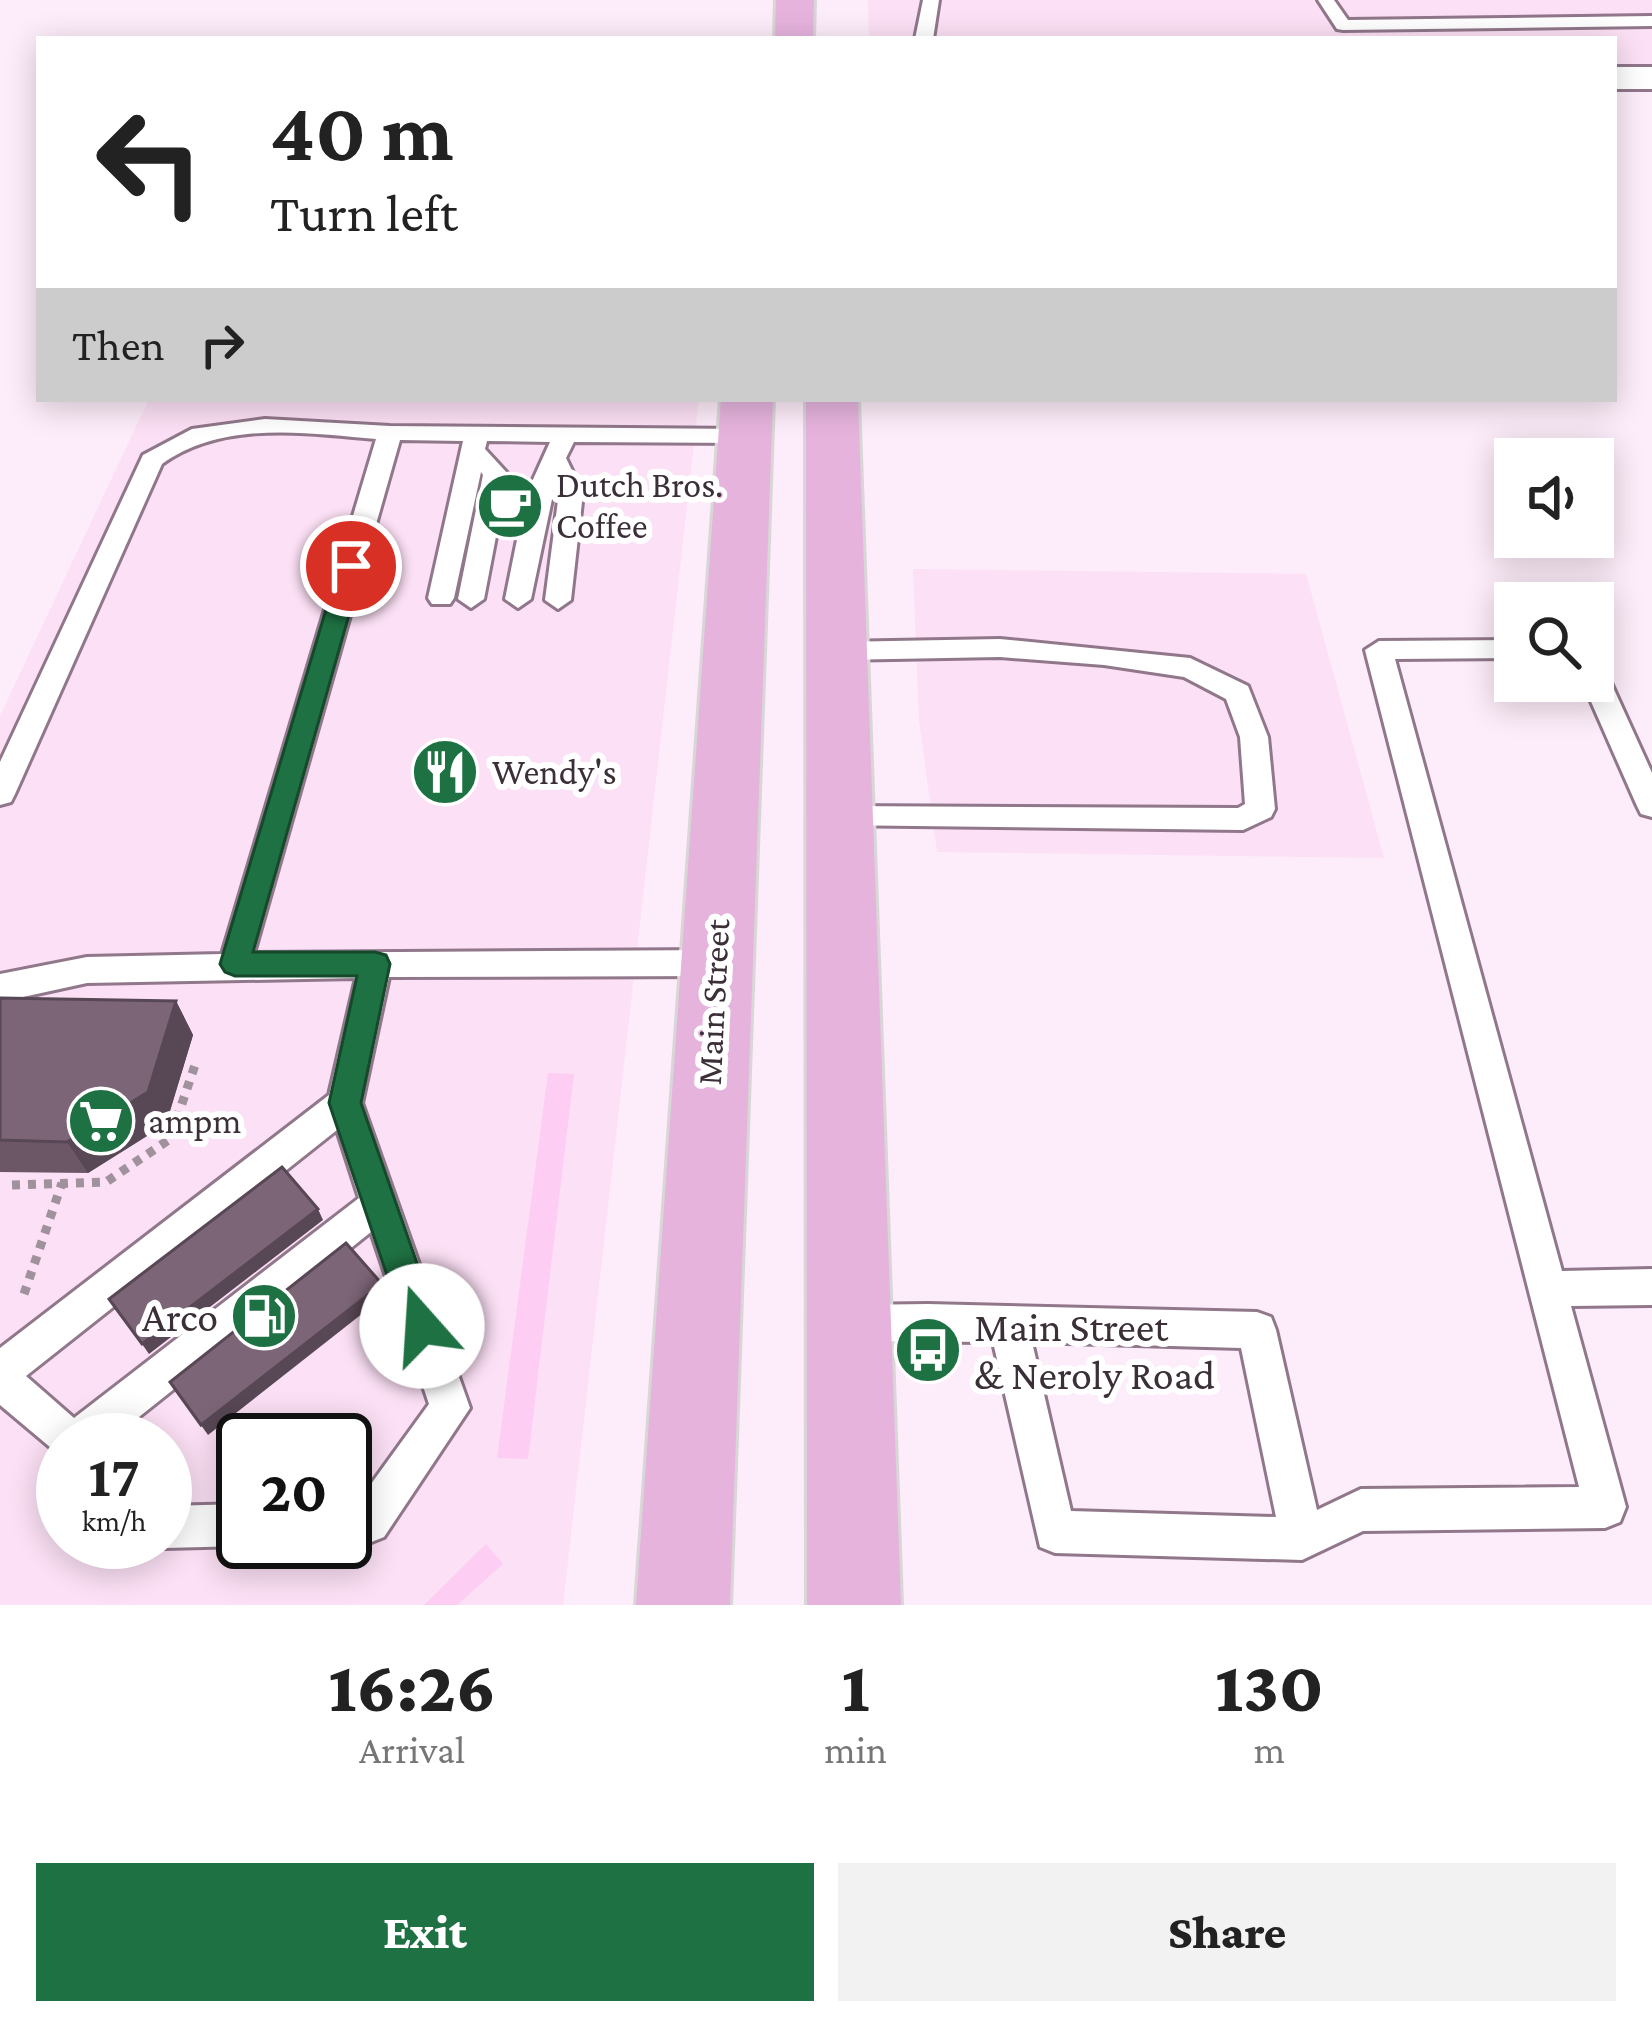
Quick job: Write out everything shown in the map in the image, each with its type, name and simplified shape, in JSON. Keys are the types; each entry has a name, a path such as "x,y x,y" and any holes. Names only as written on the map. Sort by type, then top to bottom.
{"main road":[{"path":"794,36 795,0"},
{"path":"832,402 854,1605"},
{"name":"Main Street","path":"682,1605 746,417"}],"lane":[{"path":"925,36 931,0"},
{"path":"1327,0 1345,32 1652,22"},
{"path":"0,794 152,460 162,450 198,436 245,428 475,441 746,417"},
{"path":"518,599 538,495 566,432"},
{"path":"235,964 390,433"},
{"path":"441,598 475,441"},
{"path":"470,598 496,474 475,441"},
{"path":"556,461 571,493 558,600"},
{"path":"838,651 1000,648 1190,668 1238,693 1254,737 1261,809 1243,819 842,817"},
{"path":"1009,1324 1055,1532 1302,1539 1361,1510 1605,1508 1379,650 1494,649"},
{"path":"1606,702 1652,806"},
{"path":"0,988 87,970 235,964 716,963"},
{"path":"372,1518 450,1408 345,1103 375,964"},
{"path":"40,1413 0,1375 345,1103"},
{"path":"112,1413 379,1204"},
{"path":"1548,1289 1652,1287"},
{"path":"850,1323 1258,1330 1302,1539"}],"path":[{"path":"12,1185 106,1182 170,1138 195,1064"},
{"path":"16,1318 62,1183"}],"shaded area":[{"path":"868,0 1652,0 1652,69 1617,69 1617,36 869,36"},
{"path":"148,402 699,402 563,1605 0,1605 0,716"},
{"path":"913,569 1306,574 1384,858 937,852 919,720"},
{"path":"548,1073 574,1074 528,1459 497,1458"},
{"path":"486,1544 503,1564 457,1605 424,1605"}],"building":[{"path":"0,998 176,1001 148,1092 67,1142 0,1140"},
{"path":"282,1167 318,1209 142,1344 109,1299"},
{"path":"346,1243 382,1284 201,1425 170,1382"}],"place":[{"name":"Dutch Bros. Coffee","path":"510,506"},
{"name":"Wendy's","path":"445,772"},
{"name":"ampm","path":"101,1121"},
{"name":"Arco","path":"264,1316"},
{"name":"Main Street & Neroly Road","path":"928,1350"}],"route":[{"path":"351,566 235,964 375,964 345,1103 422,1326"}]}
